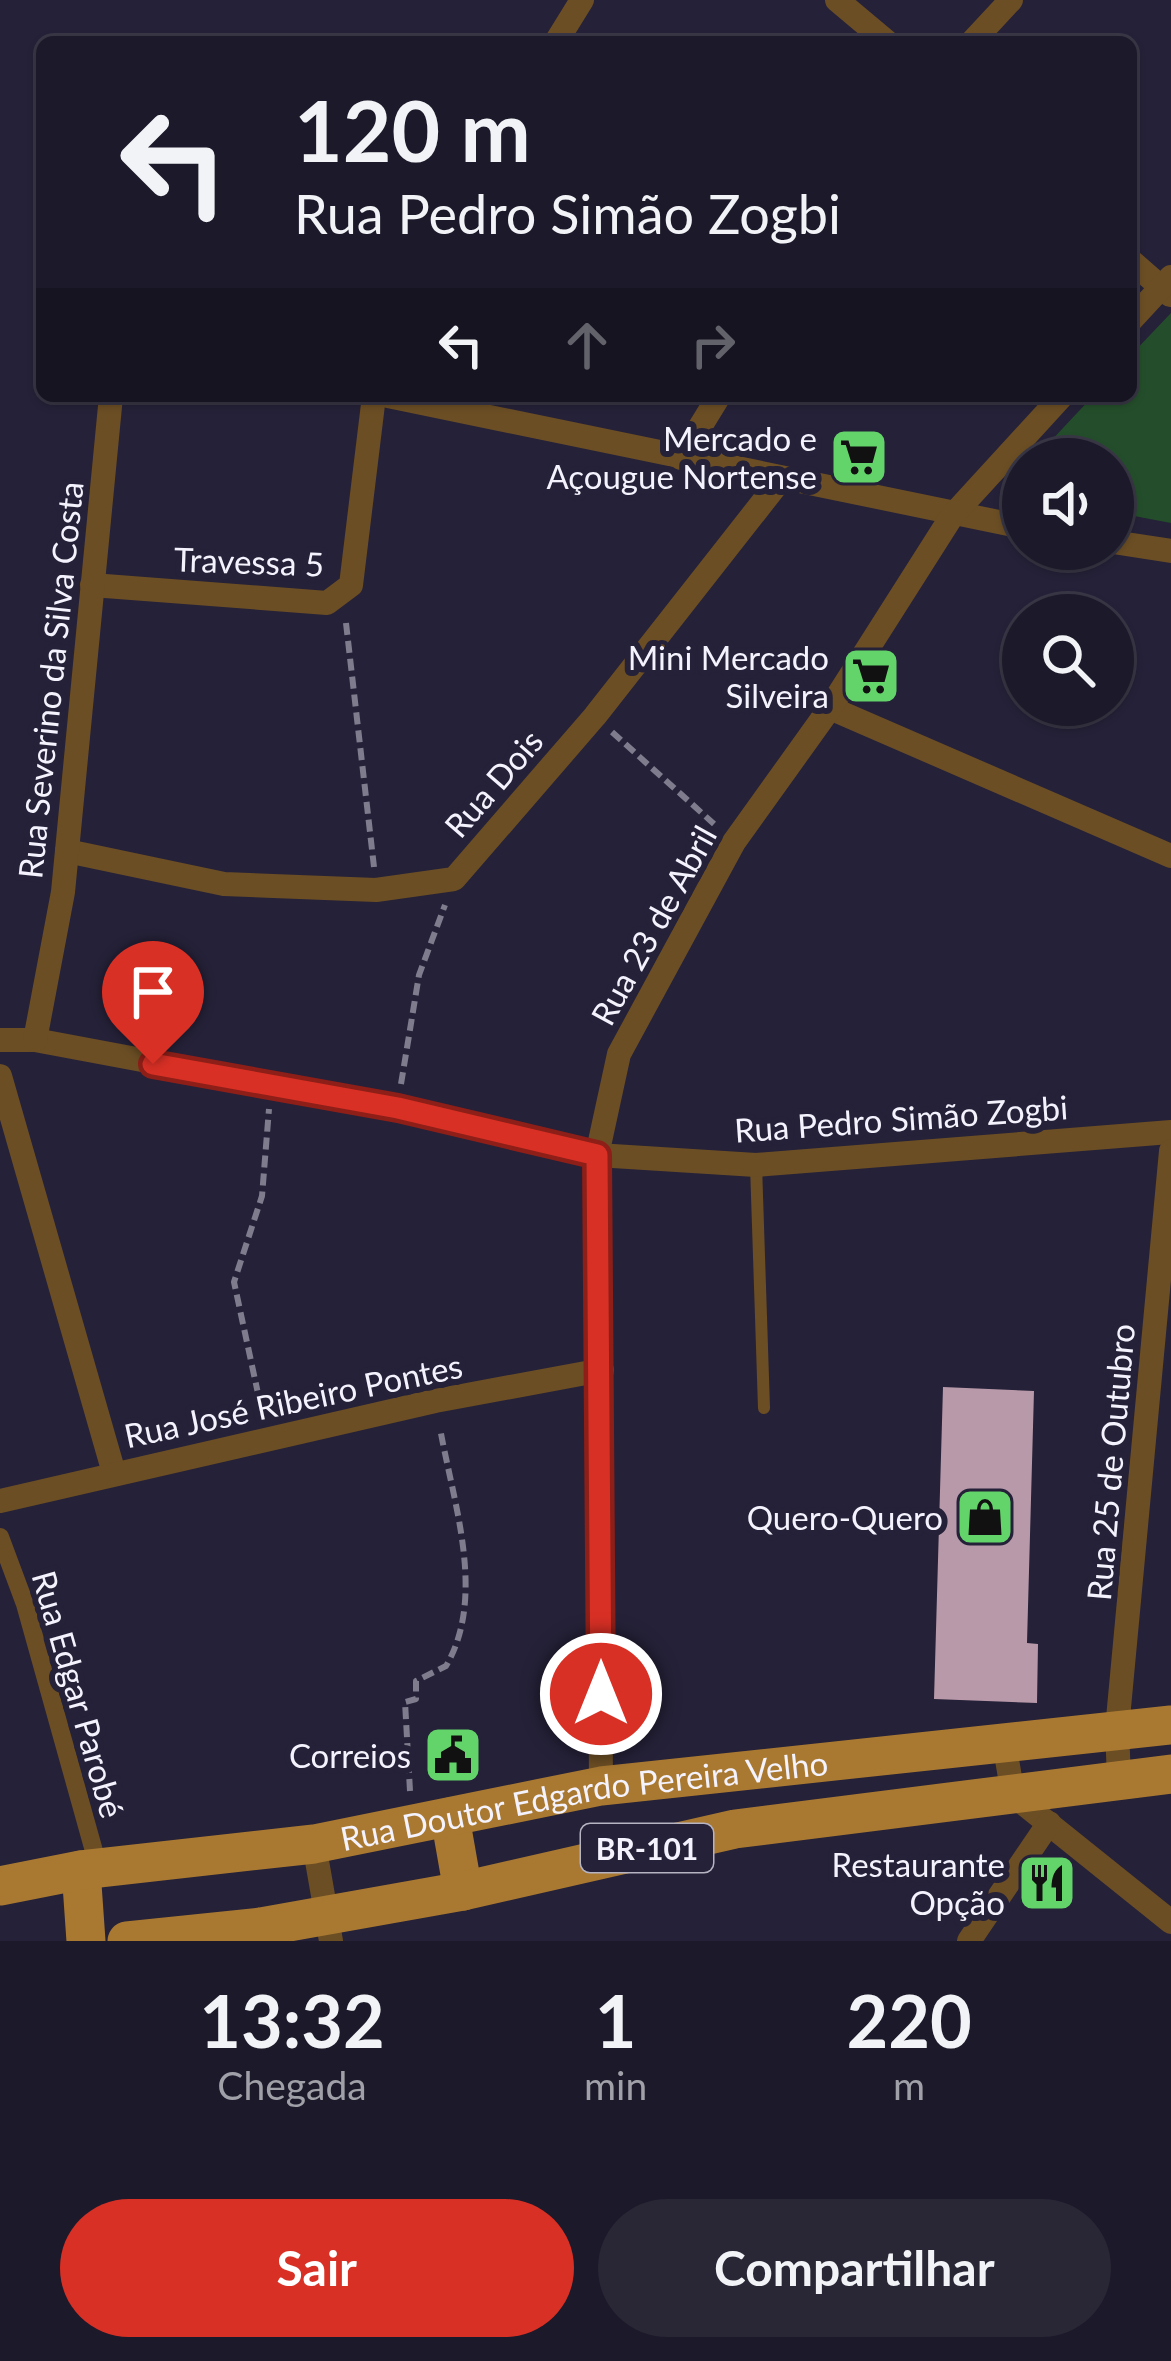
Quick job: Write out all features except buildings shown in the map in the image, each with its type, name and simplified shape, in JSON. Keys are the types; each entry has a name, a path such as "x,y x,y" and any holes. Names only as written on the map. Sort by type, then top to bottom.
{"main road":[{"name":"Rua Doutor Edgardo Pereira Velho","path":"0,1886 90,1869 314,1844 617,1786 1171,1725"},
{"path":"913,1754 918,1806"},
{"path":"731,1774 735,1829"},
{"name":"Rua Doutor Edgardo Pereira Velho","path":"128,1941 328,1928 463,1891 735,1829 1171,1774"},
{"path":"617,1786 631,1851"},
{"path":"431,1820 463,1891"},
{"path":"86,1941 90,1869"}],"street":[{"path":"560,36 582,0"},
{"path":"838,0 880,36"},
{"path":"978,36 1011,0"},
{"path":"1137,265 1168,287 1137,315"},
{"name":"Rua Severino da Silva Costa","path":"35,1040 67,851 110,402"},
{"name":"Travessa 5","path":"92,585 327,603 342,596 351,585 373,402"},
{"path":"416,402 1002,524"},
{"path":"681,458 715,402"},
{"name":"Rua 23 de Abril","path":"617,1786 597,1155 619,1054 734,842 830,708 952,516 1056,402"},
{"name":"Rua Dois","path":"67,851 224,884 376,890 454,879 595,716 781,479"},
{"path":"1134,545 1171,551"},
{"path":"830,708 1171,856"},
{"name":"Rua Pedro Simão Zogbi","path":"0,1040 35,1040 398,1108 597,1155 756,1165 1171,1132"},
{"path":"0,1076 114,1473"},
{"name":"Rua 25 de Outubro","path":"1119,1779 1117,1729 1171,1151"},
{"name":"Rua José Ribeiro Pontes","path":"0,1501 435,1401 602,1370"},
{"name":"Rua Edgar Parobé","path":"0,1538 26,1604 90,1869"},
{"path":"1004,1742 1013,1795 1171,1922"},
{"path":"969,1941 1049,1823"},
{"path":"314,1844 328,1928"}],"lane":[{"path":"756,1165 764,1408"}],"path":[{"path":"342,596 376,890"},
{"path":"595,716 734,842"},
{"path":"398,1108 418,975 454,879"},
{"path":"267,1439 234,1282 262,1196 272,1088"},
{"path":"431,1820 405,1702 416,1699 416,1682 446,1666 457,1648 465,1611 465,1570 435,1401"}],"green space":[{"path":"1171,313 1171,523 1134,516 1134,438 1054,438 1087,402 1137,402 1137,349"}],"place":[{"name":"Mercado e Açougue Nortense","path":"859,457"},
{"name":"Mini Mercado Silveira","path":"871,676"},
{"name":"Quero-Quero","path":"985,1517"},
{"name":"Correios","path":"453,1755"},
{"name":"Restaurante Opção","path":"1047,1883"}],"route":[{"path":"153,1064 398,1108 597,1155 601,1694"}]}
